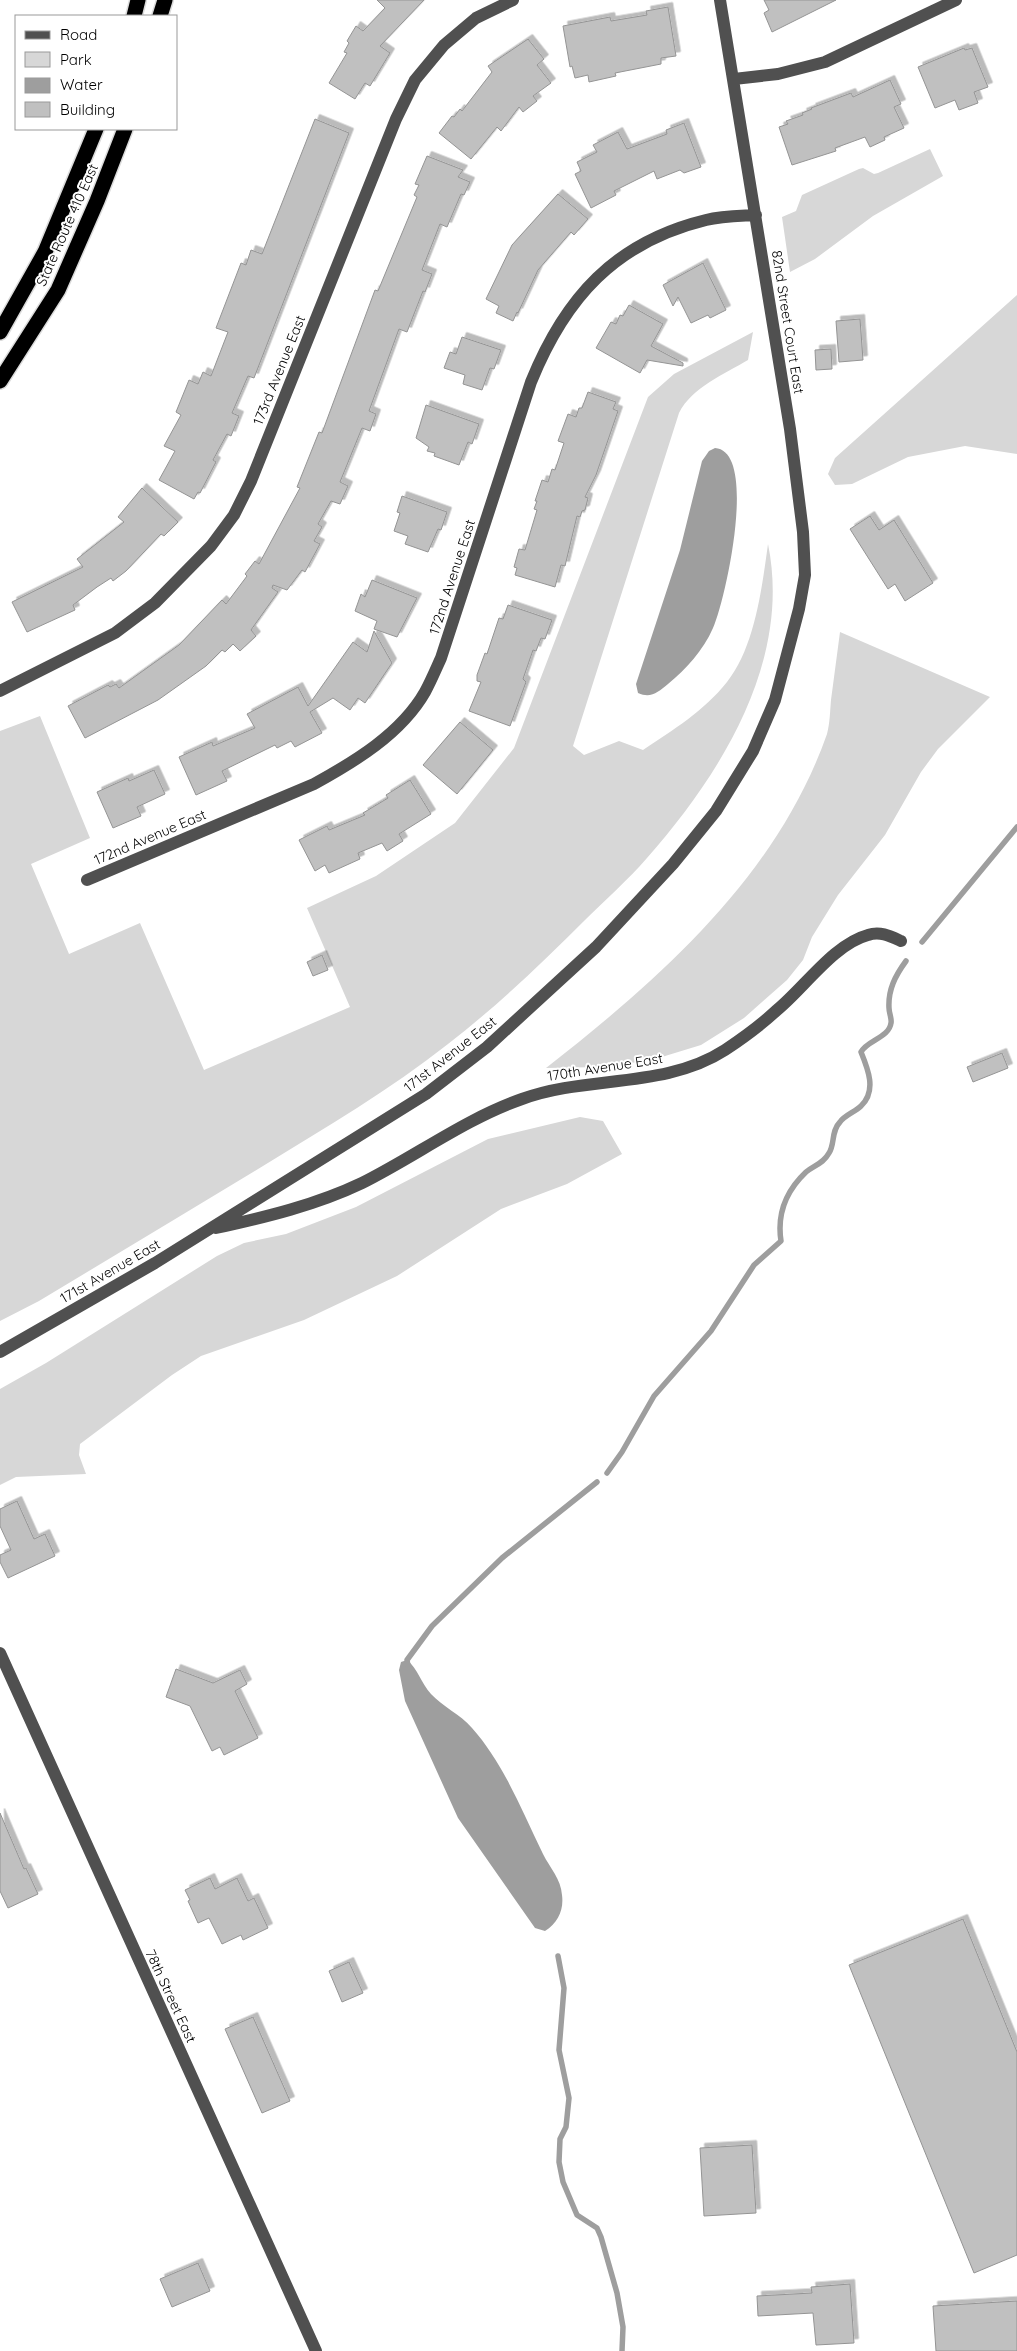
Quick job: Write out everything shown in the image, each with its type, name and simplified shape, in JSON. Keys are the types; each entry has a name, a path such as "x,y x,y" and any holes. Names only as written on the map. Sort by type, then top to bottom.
{"highway":[{"path":"134,15 138,0"},
{"path":"160,15 165,0"},
{"name":"State Route 410 East","path":"0,332 45,252 96,130"},
{"name":"State Route 410 East","path":"0,381 58,290 97,201 125,130"}],"street":[{"name":"173rd Avenue East","path":"0,691 116,633 155,603 211,546 229,523 251,481 396,119 415,80 444,45 476,18 513,0"},
{"name":"82nd Street Court East","path":"720,0 790,428 803,532 805,575 789,650"},
{"path":"734,79 778,74 825,62 956,0"},
{"name":"172nd Avenue East","path":"87,880 314,784 345,767 401,722 424,694 441,658 531,382 544,352 568,309 594,279 654,239 708,220 756,215"},
{"name":"171st Avenue East","path":"0,1352 155,1263 426,1094 487,1046 596,946 673,864 716,811 756,742 775,700 789,650"},
{"name":"170th Avenue East","path":"206,1230 311,1204 353,1186 484,1115 522,1099 565,1087 634,1080 695,1064 723,1051 750,1032 778,1010 844,947 870,934 879,934 901,941"},
{"name":"78th Street East","path":"0,1653 316,2351"}],"green space":[{"path":"930,149 943,176 873,216 815,259 790,272 782,217 796,211 802,195 859,169 863,168 874,174 878,173"},
{"path":"1017,295 1017,454 965,446 908,457 852,484 835,485 828,474 835,458"},
{"path":"753,332 748,360 700,388 679,413 573,746 584,755 619,741 643,750 688,719 718,692 737,668 751,634 760,597 768,544 773,588 770,631 760,673 744,713 724,753 674,825 632,874 535,969 484,1015 426,1061 357,1108 263,1166 39,1301 0,1321 0,731 40,716 90,838 31,864 69,954 140,923 204,1070 350,1007 307,908 376,876 455,823 514,748 648,397 674,374"},
{"path":"840,632 990,697 938,749 921,772 885,835 838,895 812,937 803,960 787,980 744,1018 701,1045 652,1060 602,1067 546,1068 631,998 672,960 711,920 746,878 778,833 805,785 827,734"},
{"path":"580,1117 603,1121 622,1154 567,1184 501,1209 397,1276 304,1320 201,1356 172,1375 80,1444 79,1455 86,1474 16,1477 0,1485 0,1389 46,1363 217,1256 244,1243 286,1234 356,1207 488,1139"}],"water":[{"path":"715,448 728,456 735,474 737,499 731,560 725,589 713,628 699,652 688,666 658,692 651,695 643,695 638,693 636,684 680,550 702,461 709,451"},
{"path":"407,1660 431,1694 472,1728 494,1757 512,1788 561,1889 561,1911 557,1920 545,1931 535,1928 458,1818 405,1701 399,1670 401,1662"}],"building":[{"path":"377,0 424,0 380,46 390,53 370,86 365,83 355,99 329,83 347,53 344,52 349,43 347,41 356,26 363,31 385,8"},
{"path":"764,0 836,0 772,32 764,13 769,10"},
{"path":"668,7 676,56 661,58 661,64 615,73 616,76 589,82 588,75 575,78 572,66 570,67 563,26 610,17 611,21 647,15 646,11"},
{"path":"528,39 544,59 537,65 551,83 533,96 537,101 523,112 519,107 501,131 497,127 471,159 439,133 452,116 454,117 460,109 462,111 492,72 488,66"},
{"path":"964,48 965,50 972,48 988,87 974,92 978,103 959,110 955,100 935,108 918,67"},
{"path":"890,80 901,104 894,107 904,128 884,137 885,140 870,147 865,137 835,148 836,151 792,165 779,127 788,124 786,121 803,115 802,113 811,108 851,93 853,97"},
{"path":"315,119 349,133 254,378 248,376 232,413 239,416 231,436 227,434 213,460 216,462 200,493 198,492 194,499 159,480 175,451 164,446 181,415 176,412 189,380 198,384 203,372 211,376 228,332 216,328 241,263 246,265 251,250 262,254"},
{"path":"684,123 701,167 684,173 680,170 657,179 654,171 614,191 616,195 591,208 575,174 581,171 577,162 597,152 593,145 618,132 627,149 667,134 666,130"},
{"path":"427,156 463,170 458,177 470,182 464,195 461,194 447,227 440,224 422,270 432,274 425,292 423,291 407,332 399,329 369,411 376,414 370,431 362,428 340,482 348,486 340,504 331,501 318,524 322,527 314,541 320,544 305,572 302,570 287,590 273,585 272,588 278,592 251,630 256,636 240,651 233,644 225,652 222,650 206,666 158,700 85,738 68,706 108,685 110,687 116,684 119,688 179,645 222,600 226,604 247,576 245,574 255,561 259,564 300,488 297,487 319,432 322,433 375,290 378,291 417,197 414,195 419,185 415,184"},
{"path":"558,194 588,219 574,235 571,232 538,270 513,321 496,313 499,306 486,299 512,245"},
{"path":"703,263 726,310 710,318 708,315 691,323 678,297 673,306 663,285"},
{"path":"629,305 663,324 651,346 683,363 683,366 647,360 640,373 596,348 611,322 616,324 620,315 623,316"},
{"path":"860,319 863,360 839,362 836,321"},
{"path":"462,337 501,350 494,369 490,368 482,390 463,384 465,375 444,368 450,352 456,354"},
{"path":"831,349 832,369 816,370 815,350"},
{"path":"588,392 616,402 613,409 618,411 596,475 585,497 588,498 585,510 582,511 580,517 577,516 565,566 561,565 555,587 515,575 517,568 514,567 519,549 525,550 537,510 534,509 537,501 535,501 542,480 548,482 552,469 555,470 564,443 558,441 568,414 576,417 579,408 582,408"},
{"path":"426,405 479,424 472,444 468,442 459,465 434,456 435,453 427,451 429,447 416,438"},
{"path":"142,488 178,522 164,536 161,534 126,571 113,581 111,578 73,605 75,610 27,632 12,602 83,567 77,559 124,522 118,517"},
{"path":"402,496 447,512 441,530 438,529 428,552 405,544 408,536 394,531 400,513 397,512"},
{"path":"870,516 879,530 894,520 933,583 905,601 895,584 888,589 850,529"},
{"path":"372,580 417,598 397,637 374,629 377,621 355,611 361,594 365,597"},
{"path":"508,605 552,620 545,639 541,638 536,651 533,650 523,679 526,682 510,726 469,711 481,682 477,681 477,675 485,653 487,654 499,618 503,619"},
{"path":"374,631 392,663 365,703 358,698 350,710 333,698 310,712 322,733 295,747 291,741 277,748 275,745 222,771 227,781 196,795 179,757 212,742 213,746 255,728 247,714 298,687 308,706 353,642 367,652"},
{"path":"460,722 493,750 457,794 423,765"},
{"path":"154,770 165,794 137,807 141,816 113,828 97,792 128,778 129,781"},
{"path":"410,780 431,814 399,834 403,841 387,851 382,843 358,853 360,859 329,873 325,865 315,871 299,840 327,826 329,830 365,815 363,813 388,798 386,795"},
{"path":"322,955 328,970 313,976 307,962"},
{"path":"1002,1053 1008,1068 973,1082 967,1067"},
{"path":"17,1501 34,1539 45,1534 55,1556 8,1578 0,1562 0,1555 11,1550 0,1526 0,1509"},
{"path":"176,1669 213,1683 240,1670 247,1684 235,1691 258,1738 224,1755 220,1747 212,1751 190,1706 166,1697"},
{"path":"0,1813 24,1869 26,1868 38,1894 8,1908 0,1891"},
{"path":"210,1878 215,1889 237,1878 248,1901 254,1898 268,1928 243,1940 241,1935 222,1944 209,1918 198,1923 185,1890"},
{"path":"963,1919 1017,2052 1017,2255 974,2273 849,1965"},
{"path":"349,1962 363,1993 342,2002 329,1971"},
{"path":"253,2017 290,2101 262,2113 225,2029"},
{"path":"752,2145 756,2213 704,2216 700,2148"},
{"path":"198,2263 210,2291 172,2307 160,2279"},
{"path":"850,2284 854,2343 816,2345 813,2313 758,2316 757,2296 812,2293 811,2287"},
{"path":"1017,2301 1017,2351 936,2351 933,2306"}],"waterway":[{"path":"922,942 1017,827"},
{"path":"607,1473 622,1452 654,1396 711,1331 754,1265 781,1241 780,1222 788,1195 806,1172 827,1157 837,1126 847,1115 859,1108 866,1100 869,1094 870,1080 861,1052 882,1036 889,1028 891,1021 889,1008 891,989 906,961"},
{"path":"408,1666 407,1660 432,1626 502,1558 597,1482"},
{"path":"558,1956 564,1988 559,2050 569,2098 566,2127 560,2139 559,2162 563,2182 577,2215 597,2228 601,2237 617,2293 623,2327 622,2351"}]}
